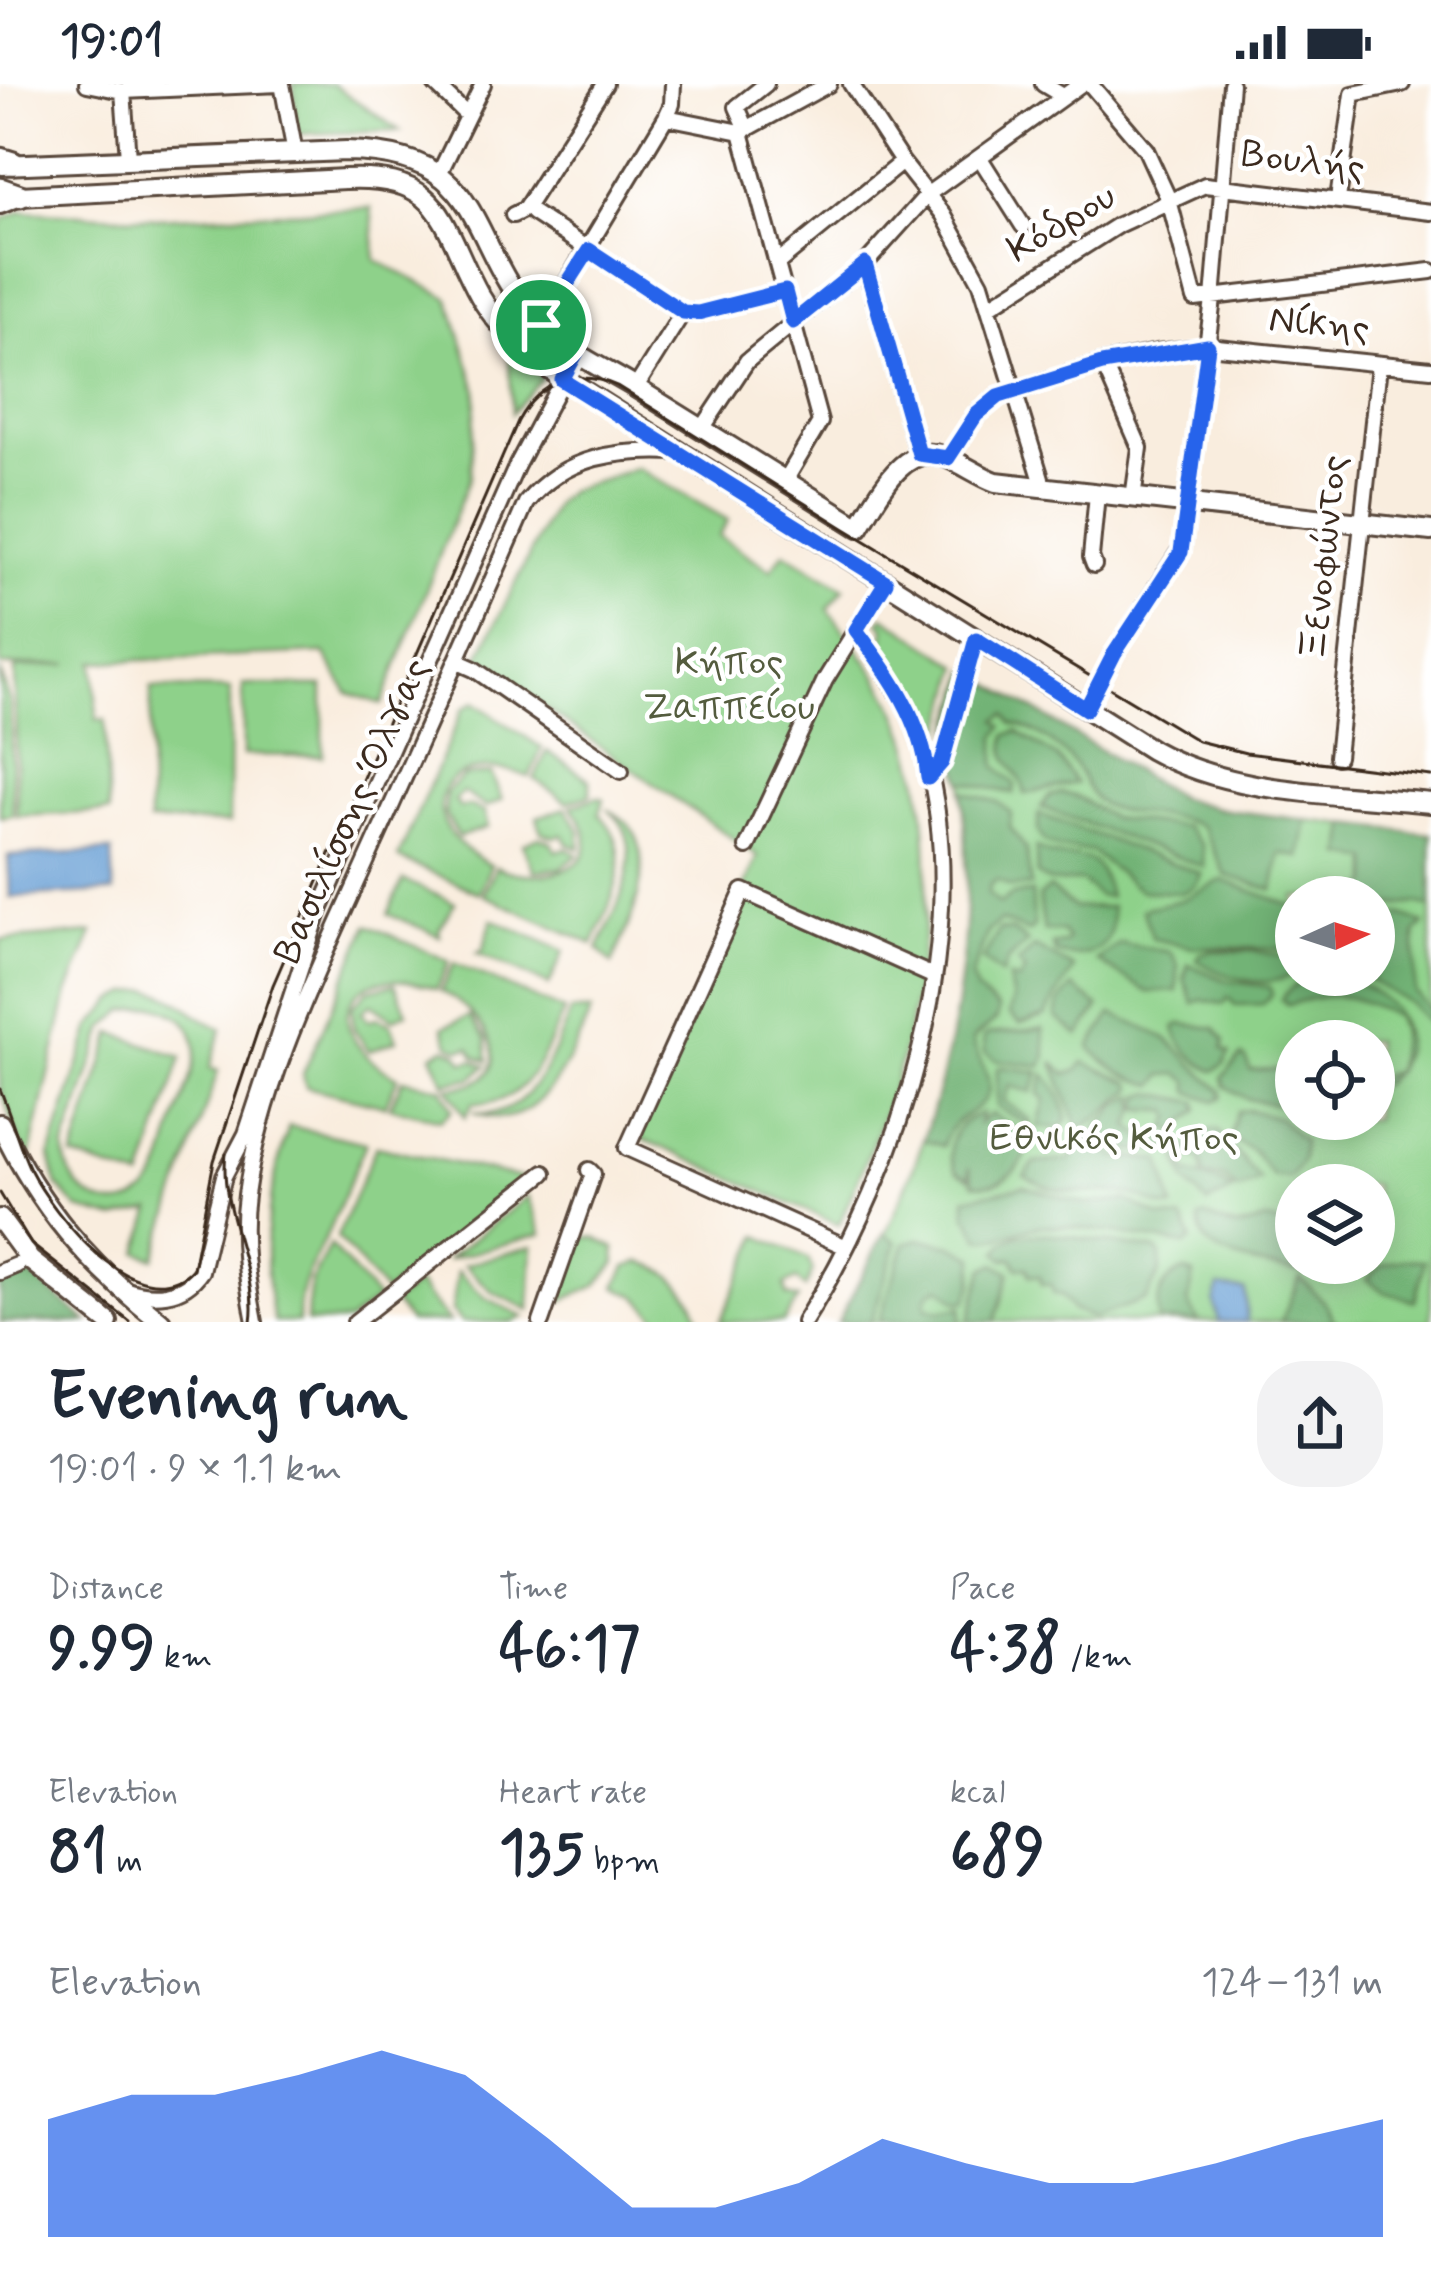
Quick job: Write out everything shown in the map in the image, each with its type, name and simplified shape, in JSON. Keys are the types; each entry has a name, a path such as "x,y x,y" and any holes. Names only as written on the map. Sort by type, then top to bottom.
{"main road":[{"path":"4,162 381,152 439,174 470,204 507,281 541,325 576,354 859,527 896,471 919,454 948,458 996,482 1431,531"},
{"path":"7,196 377,178 412,190 447,221 480,296 501,327 562,380 1152,750 1198,772 1287,788 1431,803"},
{"path":"480,296 527,309"},
{"path":"0,1124 22,1173 48,1212 116,1286 161,1322"},
{"path":"0,1219 30,1260 109,1322"}],"street":[{"path":"87,84 123,91 280,84 295,153"},
{"path":"435,84 467,116"},
{"path":"439,174 483,84"},
{"path":"513,215 525,208 605,84"},
{"path":"541,325 666,117 673,84"},
{"path":"766,84 737,107 820,422 785,481"},
{"path":"784,84 794,102"},
{"path":"666,117 744,131 829,84"},
{"path":"851,84 959,241 990,306 1041,488"},
{"path":"1043,84 1063,96"},
{"path":"702,429 747,362 865,264 928,194 1081,84"},
{"path":"1090,84 1140,140 1168,200 1190,293 1197,300 1431,271"},
{"path":"1086,709 1114,654 1181,552 1208,346 1231,84"},
{"path":"1338,199 1352,94 1402,84"},
{"path":"123,91 128,158"},
{"path":"980,158 1023,226"},
{"path":"779,262 902,162"},
{"name":"Βουλής","path":"1168,200 1205,185 1224,185 1431,212"},
{"name":"Κόδρου","path":"990,306 1118,225 1168,200"},
{"path":"533,213 683,312 698,313 785,291"},
{"path":"865,264 919,454"},
{"path":"636,387 683,312"},
{"name":"Νίκης","path":"948,458 987,403 1102,364 1208,346 1431,369"},
{"name":"Βασιλίσσης Όλγας","path":"116,1286 164,1295 192,1284 201,1271 224,1176 246,1134 319,912 517,464 576,354"},
{"path":"1102,364 1140,448 1133,498"},
{"name":"Ξενοφώντος","path":"1337,757 1379,365"},
{"name":"Βασιλίσσης Όλγας","path":"255,1322 245,1258 245,1199 269,1102 315,975 526,502 545,481 581,462 617,452 681,452"},
{"path":"1094,565 1097,494"},
{"path":"747,848 825,680 886,582"},
{"path":"804,1322 876,1181 914,1079 933,976 940,862 927,760 910,714 856,630"},
{"path":"928,778 942,762 976,639"},
{"path":"457,661 621,771"},
{"path":"844,1246 627,1148 743,891 933,976"},
{"path":"269,1102 286,1107"},
{"path":"542,1322 593,1174 589,1170"},
{"path":"356,1322 544,1173"},
{"path":"0,1272 17,1265"}],"green space":[{"path":"293,84 332,84 400,131 297,134"},
{"path":"371,208 376,260 449,298 477,390 470,477 382,704 348,693 324,653 94,662 97,720 105,720 109,812 17,816 15,668 69,664 0,666 0,226 4,218 22,211 157,218"},
{"path":"509,352 542,378 512,413"},
{"name":"Κήπος Ζαππείου","path":"637,468 728,520 719,536 771,570 784,552 844,588 828,609 884,687 914,759 927,858 921,962 901,1061 839,1225 634,1135 758,856 477,661 555,503 568,491"},
{"path":"884,616 960,666 937,756 905,684 882,651 885,627 879,622"},
{"name":"Εθνικός Κήπος","path":"968,670 1183,800 1235,812 1431,834 1431,1322 838,1322 866,1273 912,1170 931,1117 957,1007 965,952 968,864 962,783 951,735"},
{"path":"968,670 1177,797 1218,809 1307,820 1300,857 1280,853 1273,890 1226,875 1202,827 1101,804 1059,749 1041,735 1012,724 1006,714 997,720 1003,726 996,737 996,766 1015,784 1014,794 962,781 950,739"},
{"path":"0,671 10,702 13,815 0,817"},
{"path":"243,685 323,686 323,756 243,755"},
{"path":"151,688 230,689 229,823 149,822"},
{"path":"474,702 542,748 529,777 498,769 472,770 454,778 443,792 441,809 447,828 464,847 491,865 479,893 398,858 463,709"},
{"path":"1017,731 1058,758 1076,783 1025,794 1005,752 1007,735"},
{"path":"547,751 590,780 590,795 567,802 534,779"},
{"path":"491,773 502,800 486,807 463,792 455,800 460,808 470,806 484,812 488,827 459,837 445,814 446,793 464,776"},
{"path":"962,791 998,802 1011,813 1010,827 1026,849 1031,886 1011,887 997,880 988,894 1000,904 1012,895 1032,893 1034,927 1029,932 1001,921 988,931 971,977 977,991 998,1009 997,1019 973,1039 989,1086 983,1102 953,1126 943,1146 923,1140 947,1054 962,967 966,880"},
{"path":"1062,793 1112,818 1186,827 1202,846 1204,867 1041,807 1049,796"},
{"path":"604,799 599,814 611,829 619,860 613,894 593,944 483,895 496,867 535,875 570,868 587,845 584,828 571,806"},
{"path":"566,808 580,831 580,849 568,844 563,835 541,832 537,817"},
{"path":"607,809 626,822 642,858 636,902 612,964 598,949 621,896 630,858 621,823"},
{"path":"1039,814 1202,874 1195,886 1182,893 1141,891 1091,851 1059,848 1044,841 1038,831"},
{"path":"1347,824 1431,834 1431,908 1418,903 1395,905 1395,876 1370,876 1370,860 1343,855"},
{"path":"539,837 551,842 556,851 566,848 578,855 561,868 534,871 523,844"},
{"path":"1036,847 1089,860 1097,866 1109,897 1098,896 1082,881 1042,878 1037,874"},
{"path":"403,880 455,903 440,936 388,914"},
{"path":"1222,880 1275,899 1275,949 1193,947 1153,939 1142,909 1182,900"},
{"path":"1049,888 1074,908 1111,907 1110,932 1099,948 1081,955 1056,953 1052,945 1068,939 1062,931 1044,931 1039,897"},
{"path":"1395,915 1424,924 1415,933 1415,992 1431,1012 1431,1027 1411,1004 1395,995"},
{"path":"492,919 564,951 549,985 477,953 483,950"},
{"path":"368,925 449,961 437,989 405,981 380,982 361,990 350,1003 348,1021 354,1040 371,1059 398,1077 385,1106 306,1087 303,1074"},
{"path":"999,930 1012,931 1028,942 1007,961 1002,975 983,960"},
{"path":"93,933 68,993 28,1165 0,1087 0,940"},
{"path":"1120,943 1171,952 1178,965 1177,991 1148,992 1097,961"},
{"path":"1035,947 1074,968 1045,1016 1020,1024 1009,1014 1013,1000 1009,978 1019,981 1025,971 1018,963"},
{"path":"1200,954 1275,954 1275,980 1233,977 1197,960"},
{"path":"454,963 564,1011 541,1060 521,1087 508,1097 473,1103 465,1117 448,1088 473,1083 488,1074 494,1061 485,1030 441,991"},
{"path":"1188,964 1227,981 1270,987 1272,995 1263,1004 1235,1005 1228,997 1224,1004 1201,1000 1194,1004 1184,979"},
{"path":"395,984 407,1012 393,1019 371,1004 362,1012 368,1020 391,1024 397,1040 369,1051 354,1029 352,1007 368,990"},
{"path":"1073,987 1099,1007 1079,1036 1056,1017 1059,1003"},
{"path":"129,993 161,993 222,1029 210,1068 218,1071 155,1258 139,1252 152,1210 116,1219 78,1209 57,1185 50,1156 91,1027 114,1001","holes":["154,1006 188,1025 195,1053 161,1169 154,1183 127,1203 97,1200 74,1180 65,1147 105,1028 124,1011"]},
{"path":"1284,996 1379,996 1402,1024 1402,1057 1396,1066 1401,1030 1396,1017 1368,1003 1318,997 1288,1005 1281,999"},
{"path":"571,1011 591,1011 549,1090 516,1115 496,1118 473,1112 493,1113 525,1096 548,1064"},
{"path":"1112,1014 1166,1038 1222,1092 1222,1098 1215,1101 1190,1092 1189,1081 1179,1074 1163,1075 1156,1085 1104,1061 1090,1047"},
{"path":"470,1016 486,1039 488,1061 475,1056 470,1047 449,1044 443,1027"},
{"path":"1175,1027 1215,1028 1225,1041 1223,1049 1230,1053 1224,1064 1214,1071 1195,1059 1177,1034"},
{"path":"1043,1029 1046,1056 1042,1066 996,1060 985,1052 984,1038 989,1034"},
{"path":"113,1033 182,1057 142,1180 73,1157"},
{"path":"446,1048 464,1062 486,1066 472,1078 445,1083 432,1055"},
{"path":"1241,1056 1250,1070 1275,1069 1275,1104 1247,1099 1225,1086 1223,1077"},
{"path":"1053,1062 1066,1074 1077,1071 1084,1062 1131,1083 1134,1089 1078,1127"},
{"path":"997,1069 1039,1072 1032,1092 1009,1086 1004,1101 1030,1120 1030,1126 997,1107"},
{"path":"1044,1074 1064,1107 1067,1120 1060,1128 1038,1127 1045,1099 1039,1094"},
{"path":"403,1079 442,1088 452,1110 441,1120 390,1107"},
{"path":"1151,1093 1197,1102 1199,1110 1174,1132 1167,1127 1172,1118 1169,1111 1140,1110 1141,1096"},
{"path":"1136,1096 1130,1126 1141,1135 1167,1140 1167,1148 1128,1150 1111,1144 1096,1130 1118,1104"},
{"path":"1237,1111 1275,1117 1275,1140 1303,1141 1300,1164 1275,1164 1272,1176 1254,1152 1230,1138"},
{"path":"982,1113 979,1123 991,1114 1025,1133 1028,1151 1013,1173 982,1185 973,1183 969,1167 969,1178 957,1172 951,1144 964,1122"},
{"path":"289,1126 366,1143 307,1275 298,1322 274,1322 266,1247 276,1175"},
{"path":"1217,1130 1260,1180 1238,1190 1224,1177 1204,1177 1201,1160 1190,1157 1184,1164 1188,1173 1233,1190 1207,1204 1186,1182 1177,1157"},
{"path":"1089,1135 1116,1157 1161,1160 1173,1208 1128,1194 1052,1189 1024,1176 1035,1163 1070,1160 1080,1140 1081,1147 1088,1143 1082,1138"},
{"path":"376,1146 526,1179 385,1293 337,1237"},
{"path":"1024,1186 1085,1204 1126,1200 1160,1217 1183,1220 1192,1240 1186,1245 1044,1226 980,1238 966,1213 966,1198"},
{"path":"528,1196 542,1234 446,1260"},
{"path":"1205,1216 1236,1227 1266,1220 1275,1223 1275,1268 1210,1246 1199,1219"},
{"path":"884,1233 897,1242 871,1322 838,1322"},
{"path":"1053,1234 1156,1250 1161,1256 1160,1272 1146,1299 1094,1318 1073,1310 1062,1295 1054,1294 1051,1285 1042,1284 1040,1276 1030,1275 1027,1267 1018,1268 1013,1258 1003,1259 998,1252 1014,1237"},
{"path":"576,1236 596,1238 615,1248 616,1263 596,1286 552,1305"},
{"path":"759,1236 808,1259 813,1271 805,1288 796,1279 785,1285 787,1296 798,1299 784,1322 720,1322"},
{"path":"920,1239 952,1245 975,1257 967,1301 957,1301 941,1287 926,1299 927,1307 940,1311 962,1307 961,1322 879,1322 905,1243"},
{"path":"330,1245 377,1299 348,1322 306,1322 311,1282"},
{"path":"533,1246 530,1310 493,1292 464,1265"},
{"path":"1425,1261 1415,1301 1374,1284 1395,1284 1395,1262"},
{"path":"641,1262 679,1283 700,1322 662,1322 637,1296 616,1287 626,1267"},
{"path":"995,1264 1010,1272 995,1322 969,1322 984,1269"},
{"path":"23,1269 88,1322 0,1322 0,1279"},
{"path":"457,1271 485,1297 524,1317 513,1322 461,1322 452,1311"},
{"path":"1184,1271 1194,1275 1188,1303 1199,1322 1159,1322 1161,1291"},
{"path":"417,1284 449,1322 409,1322 393,1303"},
{"path":"1297,1284 1306,1284 1326,1304 1335,1322 1281,1322"}],"water":[{"path":"112,851 114,892 10,897 8,856"},
{"path":"1219,1287 1245,1290 1247,1322 1219,1322 1214,1302"}],"tram line":[{"path":"0,1089 41,1188 99,1256 147,1282 171,1282 193,1269 214,1161 273,985 518,421 537,396 573,379 617,386 1198,741 1246,753 1431,776"},
{"path":"226,1154 228,1196 249,1282 251,1322"},
{"path":"0,1193 31,1244 130,1322"}],"route":[{"path":"589,250 683,312 698,313 785,291 793,322 865,264 919,454 948,458 976,415 999,396 1102,364 1208,346 1181,552 1114,654 1086,709 976,639 942,762 928,778 927,760 910,714 856,630 886,582 562,380 576,354 541,325 589,250"}]}
